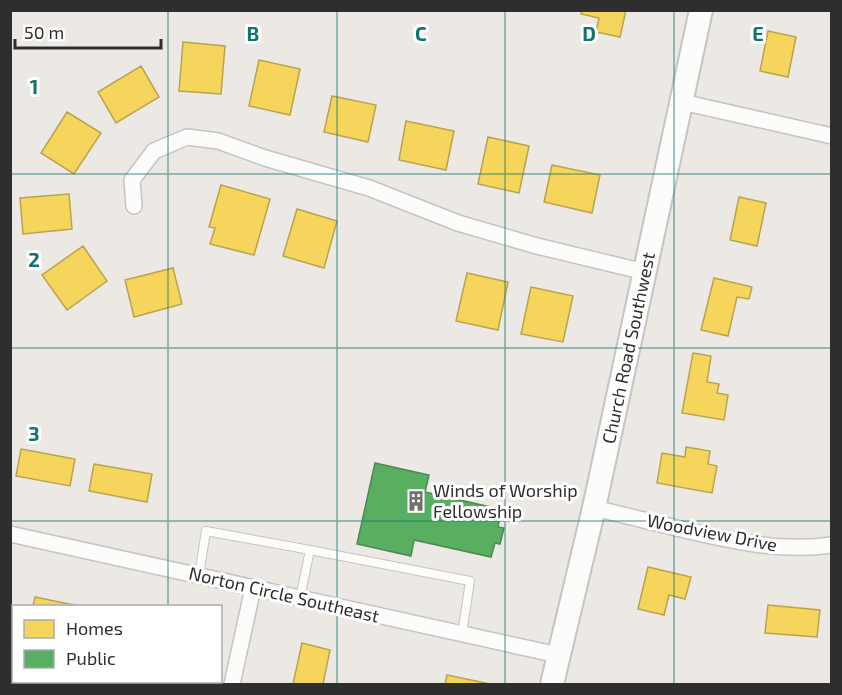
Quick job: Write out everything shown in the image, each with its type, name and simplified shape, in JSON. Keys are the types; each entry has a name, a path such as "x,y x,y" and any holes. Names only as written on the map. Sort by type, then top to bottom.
{"street":[{"name":"Church Road Southwest","path":"552,684 594,508 701,10"},
{"path":"682,102 831,136"},
{"path":"134,206 132,180 154,151 187,137 218,141 369,188 458,223 537,246 645,272"},
{"name":"Woodview Drive","path":"594,508 734,541 771,547 831,545"},
{"name":"Norton Circle Southeast","path":"10,534 558,655"},
{"path":"232,684 253,588"}],"lane":[{"path":"199,575 206,531 470,581 462,634"},
{"path":"300,599 310,550"}],"building: Homes":[{"path":"582,10 626,10 620,37 596,32 599,18 581,14"},
{"path":"768,31 796,37 788,77 760,71"},
{"path":"183,42 225,46 221,94 179,91"},
{"path":"259,60 300,69 290,115 249,106"},
{"path":"141,66 159,97 116,123 98,92"},
{"path":"332,96 376,105 368,142 324,132"},
{"path":"67,112 101,133 74,174 41,153"},
{"path":"406,121 454,131 446,170 399,160"},
{"path":"488,137 529,146 519,193 478,184"},
{"path":"552,165 600,175 592,213 544,202"},
{"path":"221,185 270,199 254,255 210,244 215,228 209,227"},
{"path":"69,194 72,229 23,234 20,198"},
{"path":"739,197 766,203 757,246 730,240"},
{"path":"297,209 337,221 324,268 283,256"},
{"path":"83,246 107,281 67,310 42,275"},
{"path":"173,268 182,304 134,317 125,280"},
{"path":"467,273 508,282 498,330 456,321"},
{"path":"714,278 752,287 749,299 737,297 728,336 701,330"},
{"path":"531,287 573,296 563,342 521,334"},
{"path":"693,353 711,356 707,382 719,384 717,393 728,395 724,420 682,413"},
{"path":"686,447 710,451 708,464 717,466 712,493 657,483 662,453 685,457"},
{"path":"21,449 75,459 70,486 16,476"},
{"path":"94,464 152,474 147,502 89,491"},
{"path":"648,567 691,577 685,599 669,595 664,615 638,609"},
{"path":"35,597 74,605 33,605"},
{"path":"768,605 820,610 817,637 765,633"},
{"path":"302,643 330,650 323,684 293,684"},
{"path":"447,675 490,684 445,684"}],"building: Public":[{"name":"Winds of Worship Fellowship","path":"375,463 429,475 425,492 508,511 506,518 500,516 498,527 504,528 500,544 495,543 491,557 414,540 411,556 357,544"}],"place":[{"name":"Winds of Worship Fellowship","path":"416,501"}]}
